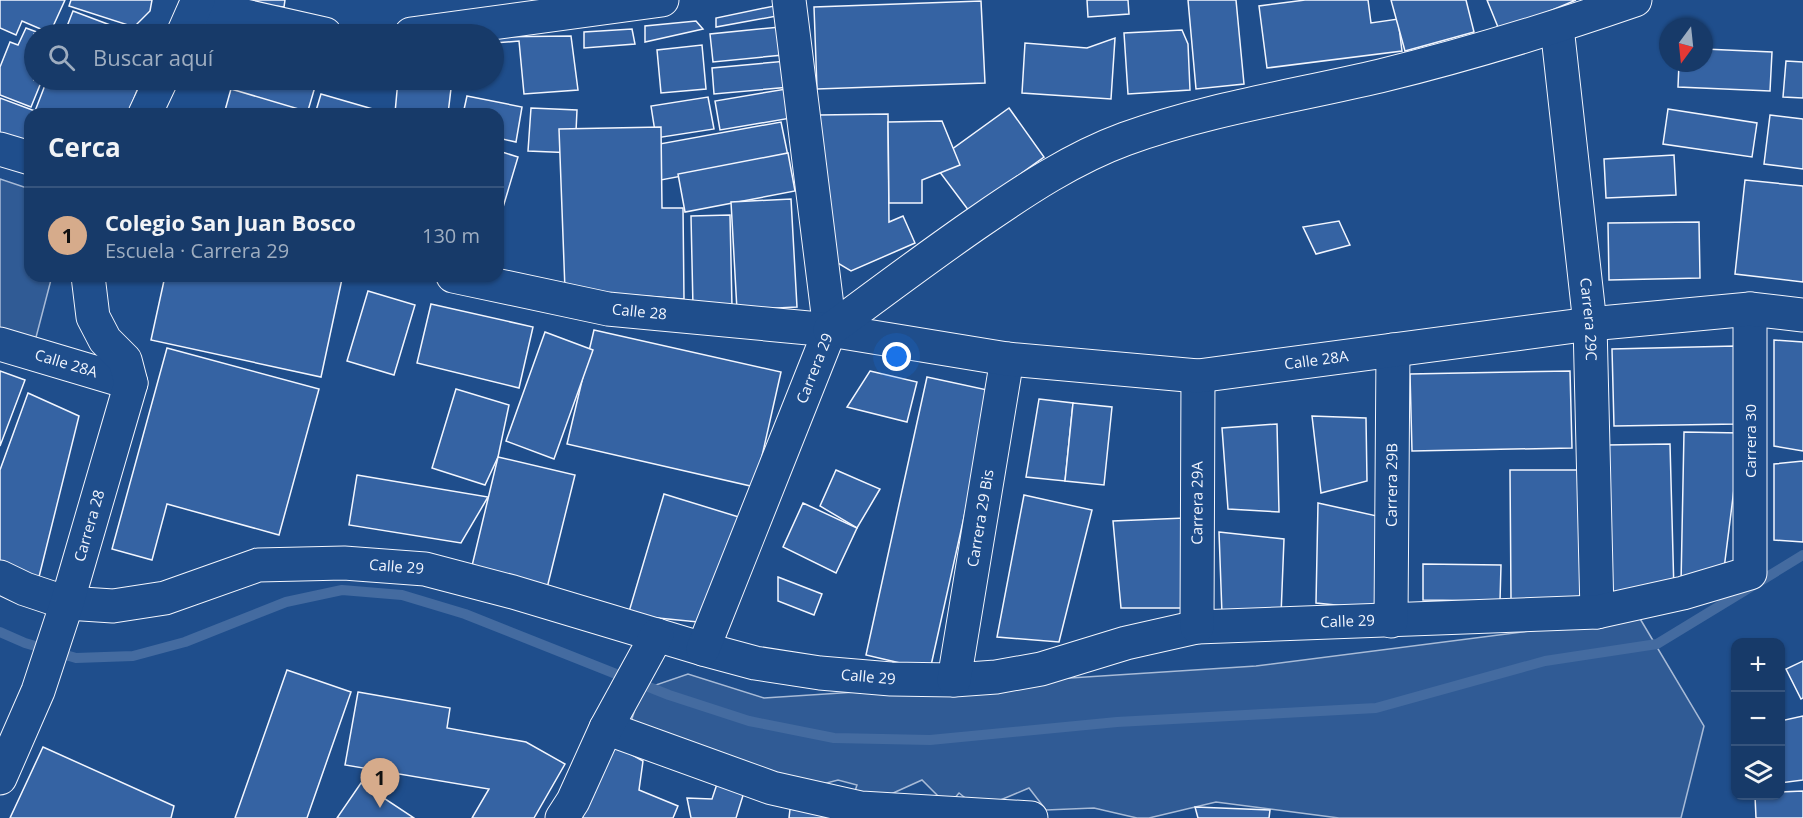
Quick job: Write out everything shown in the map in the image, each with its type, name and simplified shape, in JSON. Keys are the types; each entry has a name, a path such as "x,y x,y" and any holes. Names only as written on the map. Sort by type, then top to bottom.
{"street":[{"path":"485,24 662,0"},
{"name":"Carrera 29","path":"704,649 830,330 789,0"},
{"path":"830,330 920,263 1028,188 1071,164 1125,139 1225,109 1379,76 1480,50 1635,0"},
{"path":"188,24 197,3 283,24"},
{"name":"Carrera 29C","path":"1557,27 1590,324 1596,612"},
{"path":"148,108 156,90"},
{"path":"0,149 24,156"},
{"path":"88,282 93,317 105,340 125,360 131,383"},
{"name":"Calle 28","path":"481,282 608,309 830,330"},
{"name":"Calle 28A","path":"830,330 1007,358 1198,376 1590,324 1750,309 1803,315"},
{"name":"Carrera 30","path":"1750,309 1750,573"},
{"name":"Calle 28A","path":"0,344 131,383"},
{"name":"Carrera 29B","path":"1391,621 1393,350"},
{"name":"Carrera 29 Bis","path":"954,680 1007,358"},
{"name":"Carrera 29A","path":"1197,627 1198,376"},
{"name":"Carrera 28","path":"0,778 38,691 131,383"},
{"name":"Calle 29","path":"0,577 25,589 62,617 165,598 258,565 344,563 425,569 513,592 650,648 704,649 756,663 820,673 891,679 954,680 996,677 1041,669 1126,643 1197,627 1596,612 1683,593 1750,573"},
{"path":"562,818 573,801 610,722 650,648"},
{"path":"610,722 772,788 861,808 1031,818"}],"shaded area":[{"path":"0,179 24,187 24,282 50,282 34,345 0,334"},
{"path":"1639,617 1704,726 1681,818 1339,818 1216,802 1149,818 1137,818 1094,808 1046,810 1029,788 979,809 959,793 948,806 922,780 880,799 852,800 857,785 838,780 800,790 630,725 641,690 688,674 764,698 1256,666"}],"building":[{"path":"0,0 65,0 54,24 29,24 22,21 16,35 0,28"},
{"path":"71,0 152,0 150,11 137,24 125,24 69,6"},
{"path":"246,0 285,0 284,7 246,3"},
{"path":"1087,0 1128,0 1129,14 1088,17"},
{"path":"1188,0 1236,0 1244,84 1196,89"},
{"path":"1305,0 1368,0 1371,23 1398,19 1402,51 1267,68 1259,6"},
{"path":"1391,0 1466,0 1474,32 1405,51"},
{"path":"1487,0 1576,0 1500,32"},
{"path":"981,1 985,83 817,89 814,7"},
{"path":"774,6 777,16 716,27 716,18"},
{"path":"73,11 107,24 68,24"},
{"path":"696,21 703,29 645,42 645,26"},
{"path":"780,27 783,55 713,62 710,34"},
{"path":"632,29 635,44 584,48 584,32"},
{"path":"1182,30 1188,44 1190,90 1128,94 1124,33"},
{"path":"24,32 24,90 38,90 31,107 0,95 0,67 10,42 18,45"},
{"path":"571,36 578,90 524,94 519,41 504,42 504,37"},
{"path":"1115,38 1111,99 1022,93 1025,43 1087,48"},
{"path":"702,45 706,89 661,93 657,50"},
{"path":"1713,49 1772,52 1770,91 1678,87 1679,72 1713,72"},
{"path":"787,61 790,87 714,94 712,68"},
{"path":"1786,61 1803,62 1803,98 1783,97"},
{"path":"786,89 791,118 720,130 715,101"},
{"path":"43,90 137,90 130,108 36,108"},
{"path":"231,90 234,90 295,108 226,108"},
{"path":"236,90 314,90 309,108 278,108 234,95"},
{"path":"397,90 451,90 449,108 395,108"},
{"path":"321,94 369,108 317,108"},
{"path":"467,96 522,107 516,142 504,139 504,108 464,108"},
{"path":"708,97 714,129 656,138 651,106"},
{"path":"0,98 27,108 24,108 24,145 0,137"},
{"path":"531,108 577,110 575,153 528,151"},
{"path":"1009,108 1044,157 969,211 933,163"},
{"path":"1668,109 1757,123 1752,157 1663,144"},
{"path":"888,114 889,222 903,216 915,243 851,271 821,253 820,115"},
{"path":"1770,115 1803,119 1803,169 1764,164"},
{"path":"942,121 960,165 922,180 922,203 889,203 888,122"},
{"path":"781,122 788,156 661,180 654,145"},
{"path":"661,127 662,208 683,208 684,299 565,290 559,129"},
{"path":"504,153 518,157 504,204"},
{"path":"788,153 795,191 685,212 678,174"},
{"path":"1674,155 1676,195 1606,198 1604,159"},
{"path":"1745,180 1803,186 1803,282 1735,274"},
{"path":"791,199 797,307 737,310 731,202"},
{"path":"730,215 732,307 693,308 691,216"},
{"path":"1339,221 1350,245 1316,254 1303,227"},
{"path":"1699,222 1700,278 1609,280 1608,223"},
{"path":"164,282 341,282 321,377 151,340"},
{"path":"368,291 415,305 394,375 347,361"},
{"path":"431,304 533,327 519,388 417,363"},
{"path":"594,330 781,372 755,487 567,444"},
{"path":"545,332 593,350 554,459 506,441"},
{"path":"1774,340 1803,342 1803,451 1774,446"},
{"path":"1735,346 1737,424 1614,426 1612,349"},
{"path":"167,348 319,389 279,535 167,504 152,560 112,549"},
{"path":"0,371 25,380 0,446"},
{"path":"870,371 917,382 907,422 847,407"},
{"path":"1570,371 1572,448 1412,451 1410,374"},
{"path":"927,377 992,391 930,670 866,655"},
{"path":"456,389 509,405 498,457 485,485 432,468"},
{"path":"28,393 79,416 37,585 0,576 0,470"},
{"path":"1039,399 1073,403 1065,481 1026,477"},
{"path":"1073,403 1112,407 1104,485 1065,481"},
{"path":"1312,416 1366,418 1367,481 1321,493"},
{"path":"1277,424 1279,512 1228,509 1222,428"},
{"path":"1684,432 1741,433 1724,569 1681,584"},
{"path":"1670,444 1674,592 1611,594 1607,445"},
{"path":"498,457 575,475 547,588 471,570"},
{"path":"1803,461 1803,542 1774,540 1774,464"},
{"path":"836,470 880,489 857,528 820,506"},
{"path":"1510,470 1579,470 1580,598 1511,599"},
{"path":"357,475 488,497 461,543 349,525"},
{"path":"664,494 742,518 698,622 628,615"},
{"path":"1024,495 1092,510 1059,642 997,637"},
{"path":"803,503 857,528 836,573 783,547"},
{"path":"1318,503 1377,516 1375,609 1316,603"},
{"path":"1185,518 1181,608 1121,608 1113,521"},
{"path":"1219,532 1284,539 1281,615 1222,614"},
{"path":"1423,564 1501,565 1500,601 1423,600"},
{"path":"778,577 822,594 814,615 778,601"},
{"path":"1803,661 1803,698 1801,699 1786,669"},
{"path":"287,670 351,692 307,818 235,818"},
{"path":"358,692 450,708 447,728 526,742 565,764 534,818 472,818 489,789 345,765"},
{"path":"1803,716 1803,780 1785,782 1785,720"},
{"path":"602,738 643,761 639,790 678,806 673,818 582,818 587,806"},
{"path":"43,747 174,806 171,818 10,818"},
{"path":"718,781 745,789 736,818 691,818 687,798 712,799"},
{"path":"361,783 414,818 337,818"},
{"path":"1803,791 1803,818 1756,818 1755,800 1785,800 1785,792"},
{"path":"1195,807 1270,810 1269,818 1198,818"},
{"path":"790,809 827,815 827,818 789,818"}],"waterway":[{"path":"0,632 25,643 76,658 133,656 185,642 286,602 342,590 402,595 465,614 669,695 749,721 834,738 930,740 1117,722 1376,708 1545,661 1657,644 1803,555"}],"place":[{"name":"Colegio San Juan Bosco","path":"380,808"}]}
